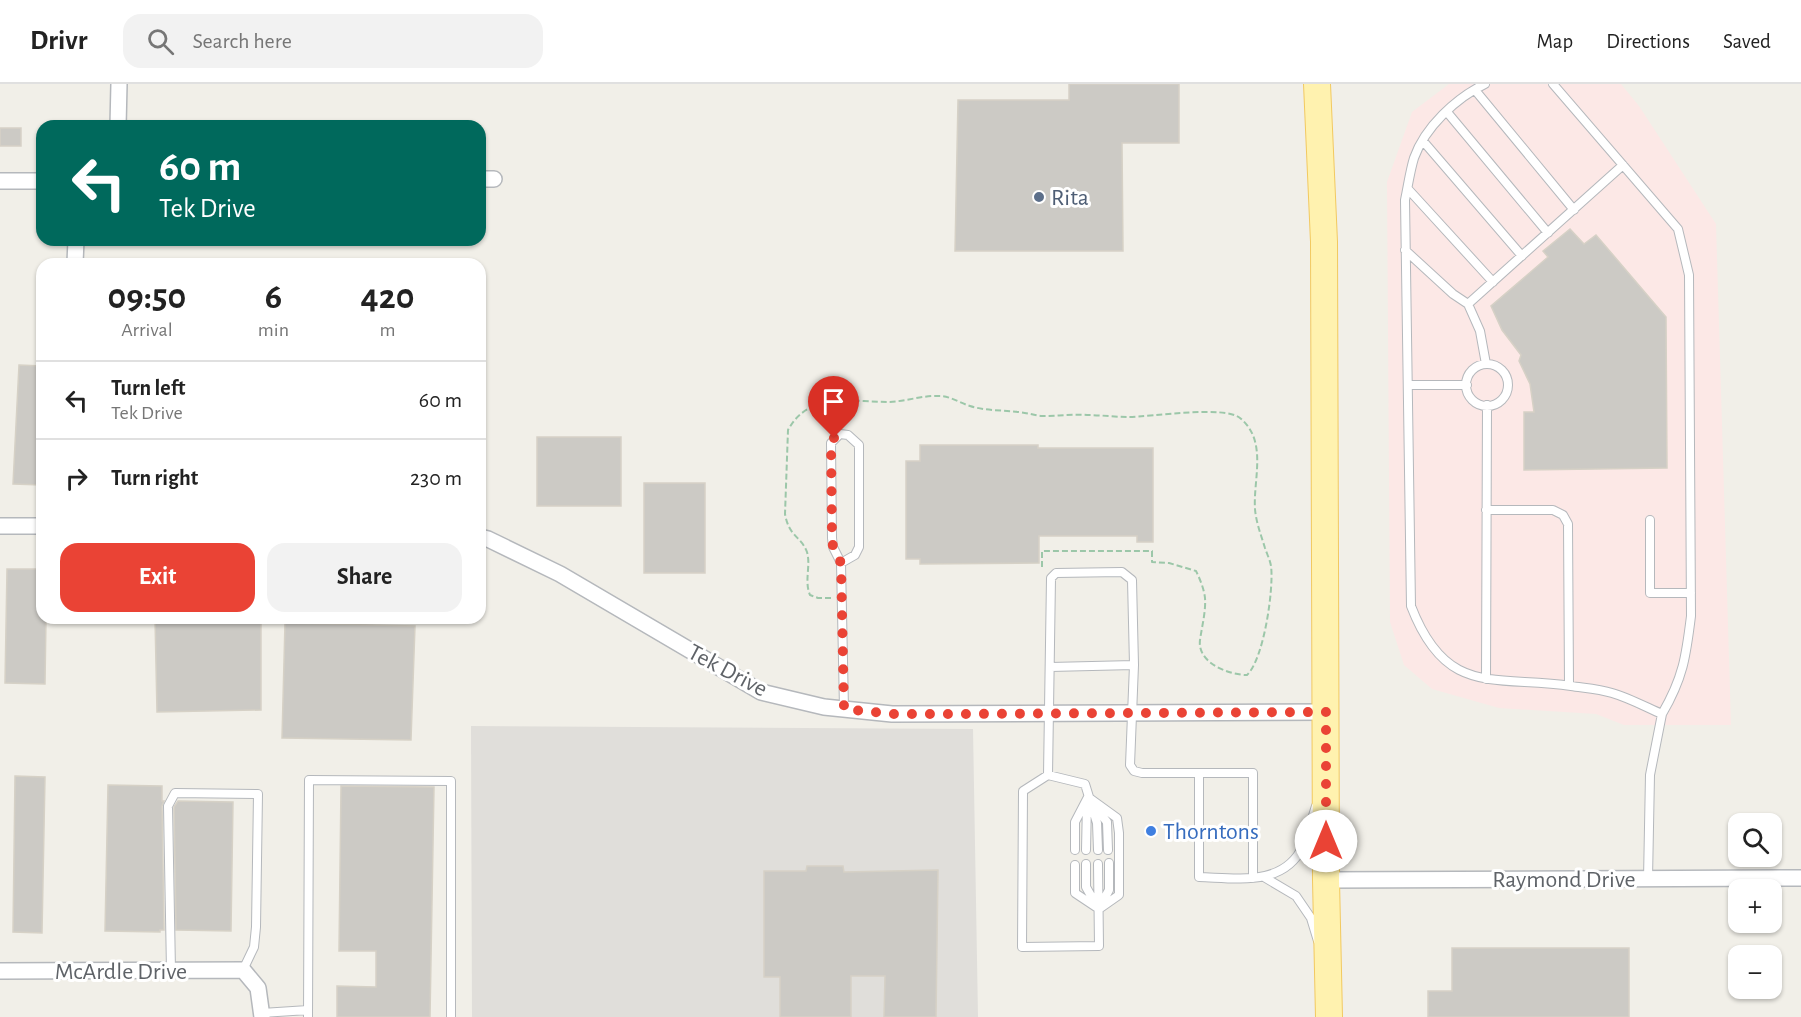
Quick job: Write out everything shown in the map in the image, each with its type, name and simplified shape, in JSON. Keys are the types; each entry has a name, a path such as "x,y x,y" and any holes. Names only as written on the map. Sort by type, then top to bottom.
{"main road":[{"path":"1317,84 1324,242 1326,880 1329,1017"}],"street":[{"path":"118,120 119,84"},
{"path":"0,181 36,181"},
{"path":"0,526 36,526"},
{"name":"Tek Drive","path":"486,538 560,574 761,692 824,707 892,714 1326,712"},
{"name":"Raymond Drive","path":"1326,880 1801,878"},
{"path":"243,970 258,988 262,1015"},
{"name":"McArdle Drive","path":"0,971 243,970"}],"lane":[{"path":"1485,84 1434,122 1414,157 1405,200 1411,606 1419,626 1433,649 1452,665 1474,677 1504,682 1569,685 1611,692 1662,714"},
{"path":"1553,84 1678,229 1689,275 1691,616 1684,665 1676,691 1662,714 1650,775 1648,879"},
{"path":"1475,90 1574,210"},
{"path":"1447,112 1548,233"},
{"path":"1424,141 1522,256"},
{"path":"1468,304 1623,165"},
{"path":"1408,189 1493,282"},
{"path":"1406,250 1453,294 1468,304 1480,331 1486,364"},
{"path":"1486,364 1492,364 1503,371 1508,383 1505,396 1500,401 1486,405 1473,400 1469,395 1467,385 1469,374 1486,364"},
{"path":"1408,385 1467,385"},
{"path":"1486,405 1486,679"},
{"path":"841,563 855,555 859,547 859,445 848,435 840,434 831,443 832,538 833,547 841,563 844,709"},
{"path":"1486,510 1553,510 1563,515 1568,524 1569,685"},
{"path":"1650,520 1650,592 1691,593"},
{"path":"1048,775 1051,578 1056,573 1122,572 1132,580 1134,665 1130,765 1134,771 1253,773 1253,878"},
{"path":"1050,667 1134,665"},
{"path":"1199,773 1199,877 1264,877 1287,867 1297,857 1303,845 1326,783"},
{"path":"1098,850 1097,823 1085,784 1048,775 1023,791 1022,947 1099,946 1098,864"},
{"path":"262,1015 308,1014 309,780 451,781 451,1017"},
{"path":"171,971 168,806 175,793 258,794 256,927 254,947 243,970"},
{"path":"1086,850 1088,797"},
{"path":"1076,850 1075,822 1088,797"},
{"path":"1088,797 1107,822 1108,850"},
{"path":"1088,797 1117,818 1119,833 1119,895 1099,909"},
{"path":"1099,909 1109,890 1109,863"},
{"path":"1086,864 1086,887 1099,909"},
{"path":"1076,865 1075,894 1099,909"},
{"path":"1264,877 1296,896 1304,906 1311,918 1316,938 1328,958"}],"path":[{"path":"842,598 818,598 810,595 807,588 808,554 787,526 785,514 788,430 803,411 819,404 858,400 907,401 941,396 980,408 1040,416 1128,417 1212,412 1230,413 1240,417 1253,436 1257,448 1255,511 1271,565 1271,596 1262,643 1255,663 1247,675 1228,672 1216,667 1201,649 1205,597 1196,571 1168,563 1152,562 1152,551 1042,551 1041,570 1053,575"}],"shaded area":[{"path":"1449,84 1621,84 1639,106 1716,224 1731,725 1624,725 1596,714 1499,708 1432,689 1404,665 1390,622 1387,182 1412,112"},
{"path":"471,726 973,729 978,1017 472,1017"}],"building":[{"name":"Rita","path":"1069,84 1179,84 1179,143 1122,143 1123,251 955,251 958,100 1069,100"},
{"path":"0,128 21,128 21,146 0,146"},
{"path":"1570,229 1584,244 1596,235 1666,317 1667,468 1524,470 1524,412 1534,412 1530,384 1519,361 1521,355 1502,330 1491,306 1548,257 1543,251"},
{"path":"19,365 36,366 36,485 13,484"},
{"path":"537,437 621,437 621,506 537,506"},
{"path":"920,445 1153,448 1153,542 1137,542 1137,536 1039,536 1039,563 920,564 920,559 906,559 906,461 920,461"},
{"path":"644,483 705,483 705,573 644,573"},
{"path":"7,569 36,569 36,624 46,624 45,684 5,683"},
{"path":"155,624 261,624 261,710 157,712"},
{"path":"285,624 415,626 411,740 282,738"},
{"path":"15,776 45,777 42,933 13,932"},
{"path":"108,785 162,786 164,930 160,932 105,931"},
{"path":"341,786 434,787 430,1017 337,1017 337,986 376,987 376,951 339,951"},
{"path":"178,801 233,802 231,931 176,930 174,807"},
{"path":"807,866 843,866 844,872 938,870 936,1017 884,1017 885,976 851,976 851,1017 780,1017 780,977 764,977 764,871 806,871"},
{"path":"1452,948 1629,948 1629,1017 1428,1017 1428,991 1452,991"}],"place":[{"name":"Rita","path":"1039,197"},
{"name":"Thorntons","path":"1151,831"}],"route":[{"path":"834,438 831,443 832,538 833,547 841,563 844,709 892,714 1326,712 1326,841"}]}
